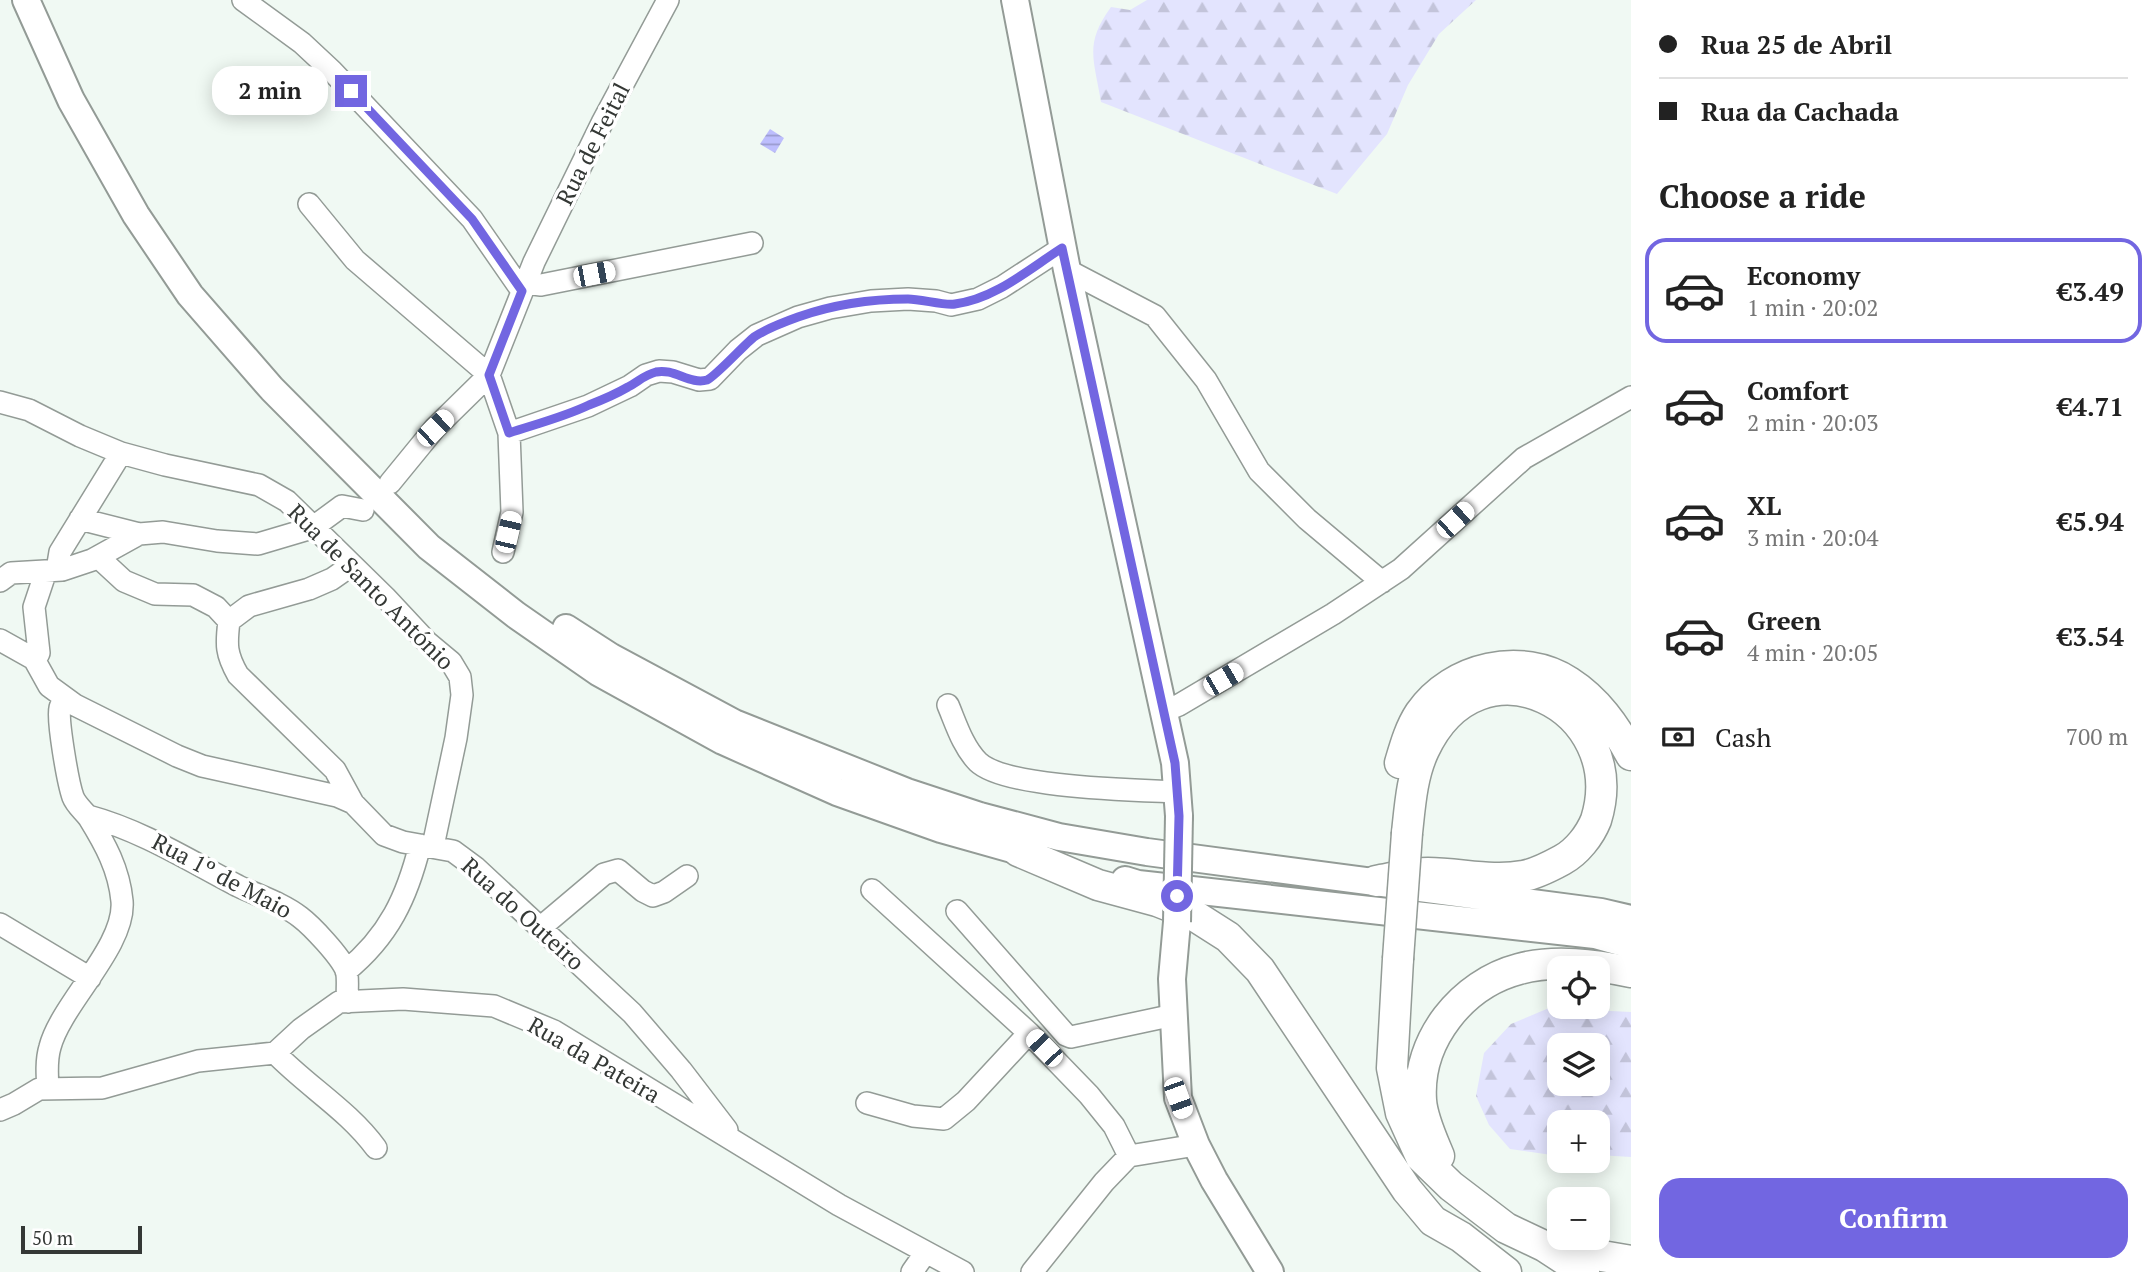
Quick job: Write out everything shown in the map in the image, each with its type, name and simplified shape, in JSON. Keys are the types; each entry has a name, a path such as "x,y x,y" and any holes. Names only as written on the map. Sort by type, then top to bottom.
{"highway":[{"path":"1461,1237 1417,1185 1385,1118 1374,1063 1389,958 1397,833 1396,783 1405,742 1420,713 1441,690 1466,675 1501,665 1534,667 1567,680 1596,702 1631,755"},
{"path":"1376,881 1427,873 1502,878 1526,876 1565,859 1590,834 1604,804 1607,772 1600,744 1579,716 1556,699 1529,690 1503,689 1481,695 1456,707 1438,724 1423,751 1397,833"},
{"path":"1018,851 1098,885 1183,911 1228,937 1260,970 1407,1190 1433,1221 1461,1237 1506,1272"},
{"path":"1389,958 1392,1068 1401,1113 1420,1157 1451,1186 1506,1228 1544,1246 1624,1272"},
{"path":"1451,1186 1433,1142 1421,1102 1422,1073 1433,1038 1447,1015 1468,995 1492,978 1519,968 1548,964 1631,972"},
{"path":"1544,1246 1631,1239"},
{"path":"1544,1246 1631,1261"},
{"path":"1544,1246 1584,1272"}],"main road":[{"path":"26,0 71,100 136,215 190,295 272,389 429,547 516,615 598,672 723,741 837,792 941,829 1138,884 1582,934 1631,944"},
{"path":"1015,0 1064,259 1175,763 1178,804 1177,922 1172,979 1178,1098 1196,1145 1270,1272"},
{"path":"348,467 437,540 611,657 734,723 907,792 1059,838 1601,912 1631,919"}],"street":[{"path":"243,0 302,43 332,71 472,219 523,287 752,243"},
{"name":"Rua de Feital","path":"489,375 523,287 602,123 668,0"},
{"path":"309,204 355,260 489,375 509,433 512,512 503,552"},
{"path":"509,433 589,406 646,375 659,371 699,380 710,379 757,335 798,317 871,301 908,299 951,305 978,299 1064,259 1155,316 1206,380 1259,471 1307,519 1382,582"},
{"path":"390,483 435,428 489,375"},
{"path":"1162,712 1179,705 1333,614 1382,582 1401,569 1524,458 1631,397"},
{"name":"Rua de Santo António","path":"0,402 29,410 121,453 259,485 287,501 426,642 451,662 460,677 462,695 456,738 426,845 402,903 366,955 346,971"},
{"path":"35,661 39,653 34,607 60,552 121,453"},
{"path":"80,519 139,534 163,533 258,544 312,528 342,506 363,510"},
{"path":"0,580 10,573 51,571 98,557 139,534"},
{"path":"98,557 124,581 155,594 192,595 216,607 229,621 227,656 238,675 335,770 353,803"},
{"path":"229,621 249,606 309,589 332,579 352,565"},
{"name":"Rua do Outeiro","path":"0,640 35,661 49,686 65,698 121,729 202,766 337,796 353,803 384,835 403,842 453,851 632,1013 738,1142"},
{"path":"48,1089 50,1046 63,1018 90,978 115,933 122,906 120,881 110,855 88,816 73,799 61,728 60,708 65,698"},
{"path":"948,705 966,746 979,763 996,773 1178,804"},
{"name":"Rua 1º de Maio","path":"88,816 131,829 258,896 285,907 319,934 346,971"},
{"path":"540,928 604,874 618,870 653,896 664,892 687,876"},
{"path":"872,890 1029,1033 1114,1126 1129,1156"},
{"path":"957,911 1066,1035 1071,1037 1174,1015"},
{"path":"0,924 90,978"},
{"path":"346,971 348,1002"},
{"name":"Rua da Pateira","path":"275,1053 301,1029 339,1002 403,999 494,1006 554,1031 839,1205 963,1272"},
{"path":"867,1103 913,1116 944,1119 966,1101 1029,1033"},
{"path":"0,1110 39,1090 102,1088 198,1061 275,1053 352,1119 376,1148"},
{"path":"1032,1272 1104,1182 1129,1156 1196,1145"},
{"path":"912,1272 926,1252"}],"green space":[{"path":"1147,0 1476,0 1439,34 1408,85 1387,134 1337,194 1101,102 1093,52 1097,31 1111,7 1130,10"},
{"path":"1547,1009 1547,1019 1610,1019 1610,1011 1631,1012 1631,1157 1610,1156 1610,1110 1547,1110 1547,1154 1510,1149 1489,1125 1476,1096 1484,1053 1511,1024"}],"water":[{"path":"770,129 784,138 775,153 760,144"}],"route":[{"path":"351,91 472,219 522,291 489,375 509,433 589,406 646,375 659,371 699,380 710,379 757,335 798,317 871,301 908,299 951,305 978,299 1062,248 1175,763 1179,816 1177,896"}]}
